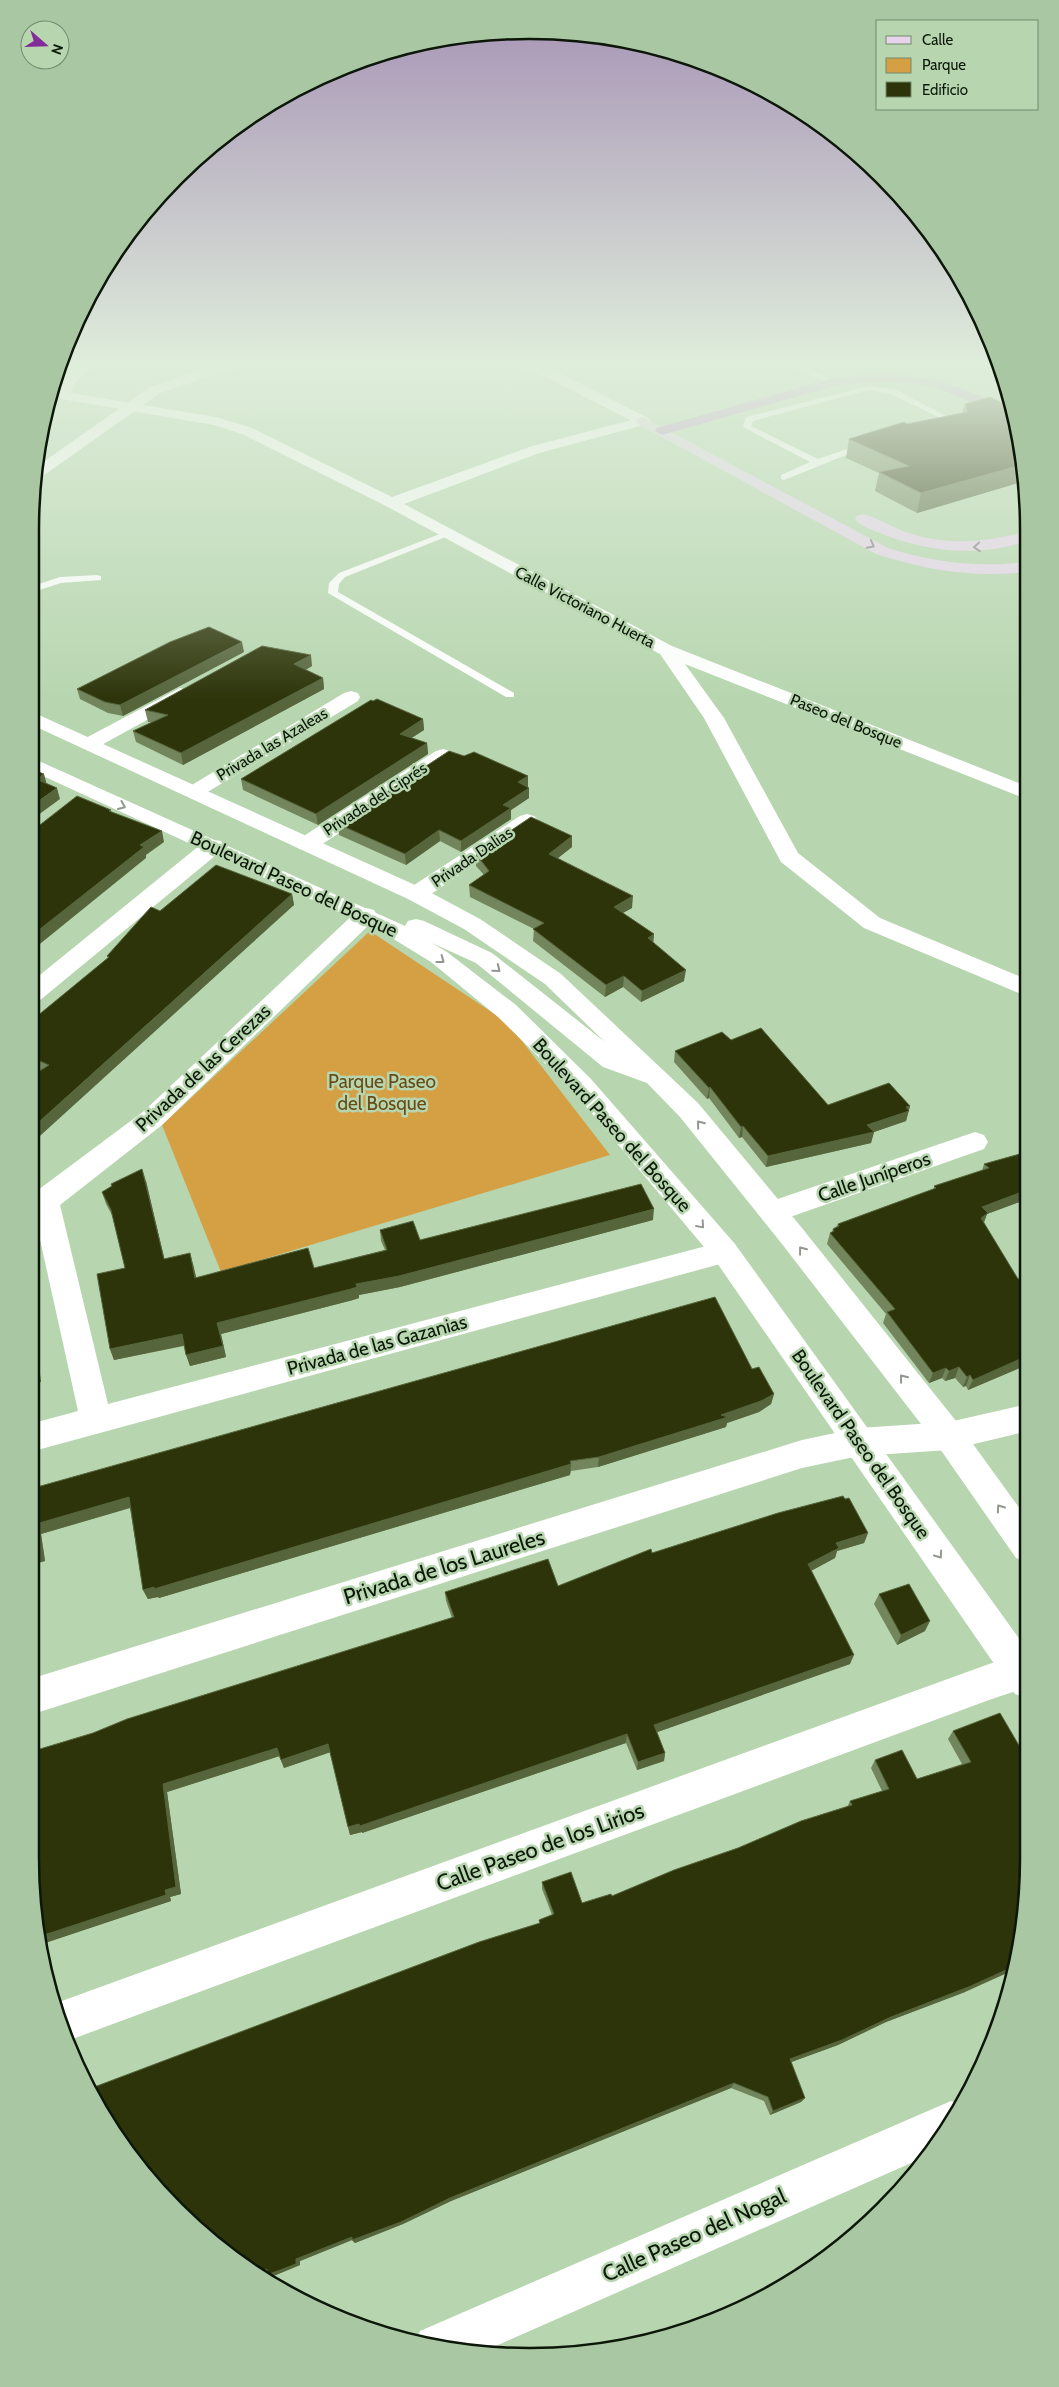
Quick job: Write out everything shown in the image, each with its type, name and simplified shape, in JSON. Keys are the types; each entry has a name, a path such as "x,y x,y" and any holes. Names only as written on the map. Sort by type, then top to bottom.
{"main road":[{"path":"753,476 882,551 914,562 978,571 1020,567"},
{"path":"784,477 802,486"},
{"path":"846,510 890,533 938,546 986,547 1020,538"}],"street":[{"name":"Calle Victoriano Huerta","path":"338,476 666,650 714,718 788,857 872,923 1020,985"},
{"path":"391,503 463,476"},
{"name":"Paseo del Bosque","path":"666,650 1020,788"},
{"path":"89,744 194,686"},
{"name":"Privada las Azaleas","path":"194,792 351,697"},
{"path":"39,721 416,894 472,924 553,979 658,1078 689,1110 949,1436 1020,1537"},
{"name":"Privada del Ciprés","path":"307,844 443,755"},
{"name":"Boulevard Paseo del Bosque","path":"39,770 80,796 213,846 390,927 439,957 507,1011 582,1085 725,1252 1020,1670"},
{"name":"Privada Dalias","path":"416,894 527,820"},
{"path":"39,988 213,846"},
{"name":"Privada de las Cerezas","path":"39,1203 153,1118 366,915"},
{"path":"390,927 413,924 484,958 612,1061 658,1078"},
{"name":"Calle Juníperos","path":"772,1212 974,1142"},
{"path":"39,1208 96,1420"},
{"name":"Privada de las Gazanias","path":"39,1436 725,1252"},
{"name":"Privada de los Laureles","path":"39,1694 802,1454 859,1442 949,1436 1020,1419"},
{"name":"Calle Paseo de los Lirios","path":"67,2020 989,1682 1020,1678"},
{"name":"Calle Paseo del Nogal","path":"451,2342 939,2128"}],"lane":[{"path":"448,534 342,575 334,583 333,593 510,696"},
{"path":"39,587 60,580 97,578"}],"green space":[{"name":"Parque Paseo del Bosque","path":"370,931 508,1023 610,1155 221,1272 162,1125"}],"building":[{"path":"888,476 981,476 921,493"},
{"path":"209,627 242,642 120,705 105,702 77,689 170,642"},
{"path":"262,646 311,655 294,664 323,678 181,753 133,731 168,715 145,710"},
{"path":"377,699 423,719 400,734 427,743 316,814 241,779 371,700"},
{"path":"449,751 464,756 474,752 528,776 518,782 529,788 503,805 511,808 461,841 439,830 405,854 338,824"},
{"path":"39,780 57,788 39,801"},
{"path":"77,796 111,810 109,811 162,831 140,845 144,847 39,930 39,826"},
{"path":"531,817 572,836 549,854 633,896 614,907 654,934 648,938 686,970 642,991 624,976 606,985 533,929 544,923 469,885 489,871 476,854"},
{"path":"216,865 292,894 39,1122 39,1071 49,1065 39,1061 39,1015 109,957 107,956 151,907 160,911"},
{"path":"761,1028 828,1105 889,1083 910,1106 906,1107 909,1111 867,1125 874,1132 768,1156 743,1126 741,1127 710,1087 675,1051 722,1032 731,1040"},
{"path":"1020,1154 1020,1193 982,1207 988,1213 981,1218 1018,1279 1020,1278 1020,1359 973,1380 970,1375 967,1377 959,1367 949,1371 946,1368 933,1373 887,1312 895,1309 830,1233 839,1226 838,1224 936,1188 934,1186 989,1168 984,1164"},
{"path":"142,1169 164,1259 190,1253 195,1278 308,1248 314,1268 387,1250 380,1230 413,1221 420,1240 641,1184 654,1209 399,1276 356,1284 357,1287 351,1289 217,1323 223,1346 186,1355 182,1334 110,1349 97,1274 125,1268 111,1210 102,1192 112,1186 111,1184"},
{"path":"715,1297 752,1369 759,1367 774,1394 761,1401 721,1415 728,1417 599,1457 570,1461 571,1464 154,1589 154,1587 143,1590 129,1497 39,1523 39,1486"},
{"path":"843,1496 845,1499 849,1498 868,1533 836,1543 839,1548 808,1564 854,1655 654,1725 665,1753 638,1762 627,1734 360,1826 359,1824 348,1827 328,1744 281,1760 277,1748 163,1784 176,1887 165,1890 166,1895 45,1935 40,1890 39,1749 93,1733 127,1719 454,1617 445,1592 548,1559 558,1586 651,1549 652,1553 778,1513"},
{"path":"909,1584 930,1621 901,1635 879,1594"},
{"path":"1000,1713 1020,1747 1019,1890 1016,1922 1007,1969 971,1986 891,2017 842,2040 790,2059 805,2098 773,2111 768,2097 734,2083 450,2198 401,2222 352,2240 352,2237 296,2259 296,2264 270,2274 267,2272 267,2269 264,2270 231,2247 182,2205 140,2156 121,2130 95,2087 479,1942 540,1923 539,1920 554,1914 542,1882 571,1872 582,1903 611,1894 612,1896 674,1870 738,1848 801,1821 852,1805 850,1801 889,1789 875,1760 902,1750 917,1779 971,1762 953,1731"}]}
